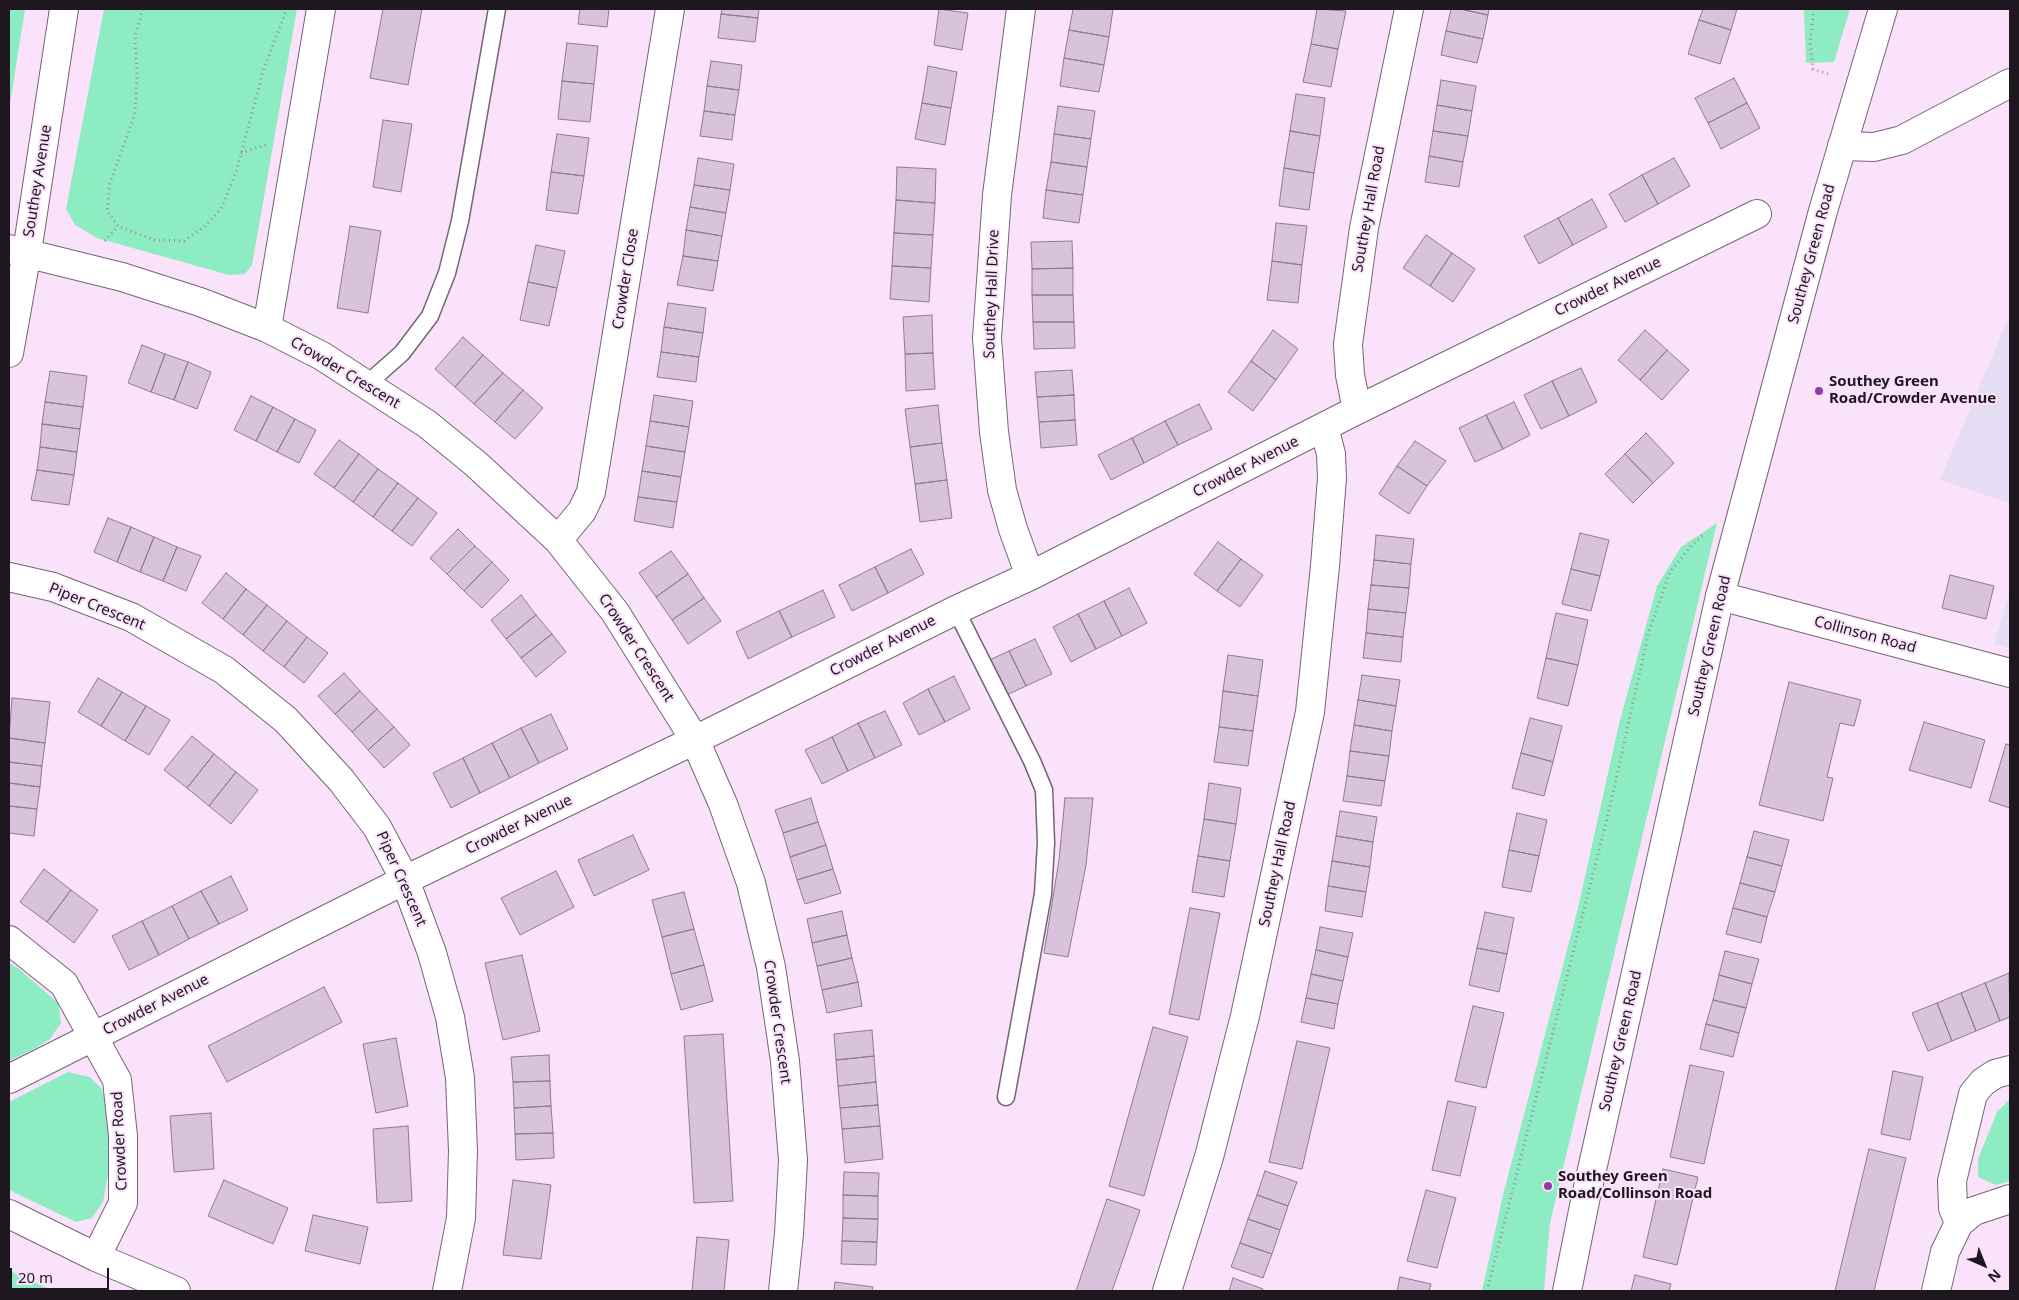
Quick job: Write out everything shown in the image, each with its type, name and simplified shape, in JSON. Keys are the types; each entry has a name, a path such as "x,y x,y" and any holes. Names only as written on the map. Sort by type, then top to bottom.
{"street":[{"name":"Southey Avenue","path":"9,353 18,250 64,9"},
{"path":"268,328 321,9"},
{"name":"Crowder Close","path":"558,540 582,511 591,492 670,9"},
{"name":"Southey Hall Drive","path":"1021,9 997,195 987,338 994,432 1002,490 1013,529 1030,576"},
{"name":"Southey Hall Road","path":"1357,410 1350,375 1350,334 1364,228 1409,9"},
{"name":"Southey Green Road","path":"1566,1291 1720,596 1820,219 1883,9"},
{"path":"1842,146 1874,147 1902,140 2010,83"},
{"name":"Crowder Avenue","path":"9,1079 404,880 696,740 956,610 1030,576 1357,410 1757,214"},
{"name":"Crowder Crescent","path":"18,250 148,285 200,302 268,328 322,356 427,424 476,464 558,540 615,612 696,740 723,804 751,883 772,976 785,1061 793,1160 789,1234 783,1291"},
{"name":"Southey Hall Road","path":"1168,1291 1209,1157 1245,1016 1310,712 1332,478 1330,454 1324,427"},
{"name":"Piper Crescent","path":"9,577 53,587 131,617 224,670 286,720 341,780 377,827 404,880 435,962 450,1017 460,1078 463,1151 461,1218 447,1291"},
{"name":"Collinson Road","path":"1720,596 2010,673"},
{"name":"Crowder Road","path":"9,940 64,984 117,1080 123,1136 123,1203 96,1257"},
{"path":"1958,1223 1953,1208 1952,1181 1973,1094 1983,1082 1995,1074 2010,1070"},
{"path":"1936,1291 1945,1252 1958,1223 1974,1212 2010,1199"},
{"path":"9,1214 96,1257 176,1291"}],"lane":[{"path":"367,384 402,353 430,316 447,273 460,222 497,9"},
{"path":"956,610 1032,761 1044,790 1046,844 1043,894 1006,1097"}],"path":[{"path":"143,9 135,36 137,74 135,114 110,183 107,210 118,226 154,240 184,242 204,227 221,209 236,170 264,68 287,9"},
{"path":"1814,9 1810,43 1813,68 1859,85"},
{"path":"1487,1291 1608,815 1649,631 1670,572 1692,545 1707,532 1738,530"}],"shaded area":[{"path":"2010,314 2010,503 1940,480"},
{"path":"2010,592 2010,649 1994,644"}],"green space":[{"path":"9,9 25,9 9,111"},
{"path":"104,9 297,9 252,265 245,274 229,275 97,238 75,225 66,209"},
{"path":"1804,9 1850,9 1834,62 1806,63"},
{"path":"1717,523 1550,1223 1544,1291 1482,1291 1503,1195 1578,908 1619,724 1657,586 1681,547"},
{"path":"9,963 18,968 58,1003 61,1023 50,1039 9,1061"},
{"path":"68,1072 90,1077 101,1088 110,1113 108,1174 103,1202 92,1218 76,1222 9,1190 9,1102"},
{"path":"2010,1099 2010,1181 1996,1185 1978,1177 1978,1159 1997,1112"},
{"path":"9,1270 53,1291 9,1291"}],"building":[{"path":"383,9 422,9 408,85 370,78"},
{"path":"580,9 609,9 607,27 578,24"},
{"path":"722,9 759,9 758,18 721,14"},
{"path":"939,9 968,13 962,50 934,45"},
{"path":"1073,9 1113,9 1109,37 1069,30"},
{"path":"1317,9 1346,11 1338,49 1311,44"},
{"path":"1451,9 1488,15 1483,39 1446,31"},
{"path":"1460,9 1489,9 1488,15"},
{"path":"1703,9 1737,9 1731,30 1699,20"},
{"path":"721,14 758,18 755,42 718,38"},
{"path":"1699,20 1731,30 1720,64 1688,54"},
{"path":"1069,30 1109,37 1104,65 1064,58"},
{"path":"1446,31 1483,39 1477,63 1441,55"},
{"path":"567,43 598,46 594,84 562,81"},
{"path":"1311,44 1338,49 1331,87 1303,82"},
{"path":"1064,58 1104,65 1099,92 1060,86"},
{"path":"711,61 742,65 739,90 707,86"},
{"path":"928,66 957,72 951,108 922,103"},
{"path":"1734,78 1747,103 1708,123 1695,98"},
{"path":"1441,80 1476,86 1472,111 1437,105"},
{"path":"562,81 594,84 590,122 558,119"},
{"path":"707,86 739,90 735,115 704,111"},
{"path":"1296,94 1325,98 1320,136 1290,131"},
{"path":"922,103 951,108 945,145 915,139"},
{"path":"1747,103 1760,128 1721,149 1708,123"},
{"path":"1437,105 1472,111 1468,136 1433,131"},
{"path":"1058,106 1095,111 1091,139 1054,134"},
{"path":"704,111 735,115 732,140 700,136"},
{"path":"383,120 412,124 401,192 373,187"},
{"path":"1290,131 1320,136 1314,173 1284,168"},
{"path":"1433,131 1468,136 1463,162 1429,156"},
{"path":"557,134 589,138 584,176 551,172"},
{"path":"1054,134 1091,139 1087,167 1051,162"},
{"path":"1429,156 1463,162 1459,187 1425,182"},
{"path":"698,158 734,164 730,190 694,185"},
{"path":"1674,158 1690,186 1658,204 1642,175"},
{"path":"1051,162 1087,167 1083,195 1046,190"},
{"path":"897,167 936,169 935,203 896,200"},
{"path":"1284,168 1314,173 1309,210 1279,206"},
{"path":"551,172 584,176 578,214 546,210"},
{"path":"1642,175 1658,204 1625,222 1609,194"},
{"path":"694,185 730,190 726,213 690,207"},
{"path":"1046,190 1083,195 1079,223 1043,218"},
{"path":"1592,199 1607,227 1573,245 1558,218"},
{"path":"896,200 935,203 933,235 894,233"},
{"path":"690,207 726,213 722,236 686,230"},
{"path":"1558,218 1573,245 1539,264 1524,236"},
{"path":"1276,223 1307,226 1302,265 1272,261"},
{"path":"350,226 381,231 368,313 337,308"},
{"path":"686,230 722,236 718,261 683,256"},
{"path":"894,233 933,235 931,268 892,266"},
{"path":"1426,235 1452,253 1430,286 1403,268"},
{"path":"1072,241 1073,268 1032,269 1031,242"},
{"path":"536,245 565,251 557,288 528,282"},
{"path":"1452,253 1475,269 1453,302 1430,286"},
{"path":"683,256 718,261 713,291 677,285"},
{"path":"1272,261 1302,265 1298,303 1267,300"},
{"path":"892,266 931,268 929,302 890,299"},
{"path":"1073,268 1073,295 1032,295 1032,269"},
{"path":"528,282 557,288 549,326 520,320"},
{"path":"1032,295 1073,295 1074,322 1033,322"},
{"path":"668,303 706,308 703,333 664,327"},
{"path":"932,315 933,353 905,354 903,317"},
{"path":"1033,322 1074,322 1075,348 1034,349"},
{"path":"664,327 703,333 699,357 661,352"},
{"path":"1273,330 1298,349 1276,380 1251,361"},
{"path":"1645,330 1667,350 1640,380 1618,360"},
{"path":"463,337 483,355 455,387 435,369"},
{"path":"142,345 165,354 151,392 128,383"},
{"path":"1667,350 1689,370 1662,400 1640,380"},
{"path":"661,352 699,357 696,382 657,377"},
{"path":"933,353 935,389 906,391 905,354"},
{"path":"165,354 188,362 174,400 151,392"},
{"path":"483,355 503,373 474,404 455,387"},
{"path":"1251,361 1276,380 1253,411 1228,392"},
{"path":"188,362 211,372 197,409 174,400"},
{"path":"1581,368 1597,402 1569,416 1552,381"},
{"path":"1072,370 1074,395 1037,397 1035,372"},
{"path":"50,371 87,376 83,407 45,402"},
{"path":"503,373 523,390 495,422 474,404"},
{"path":"1552,381 1569,416 1541,429 1524,395"},
{"path":"523,390 543,408 515,439 495,422"},
{"path":"654,395 693,401 689,427 650,421"},
{"path":"1074,395 1075,420 1039,422 1037,397"},
{"path":"251,396 273,407 256,441 234,430"},
{"path":"45,402 83,407 80,429 42,424"},
{"path":"1514,402 1530,435 1503,449 1486,415"},
{"path":"1199,404 1212,429 1178,445 1165,421"},
{"path":"938,405 942,443 910,447 905,409"},
{"path":"273,407 295,419 277,452 256,441"},
{"path":"1486,415 1503,449 1475,462 1459,428"},
{"path":"295,419 316,430 299,463 277,452"},
{"path":"1075,420 1077,445 1041,448 1039,422"},
{"path":"650,421 689,427 685,452 646,446"},
{"path":"1165,421 1178,445 1144,463 1132,438"},
{"path":"42,424 80,429 77,452 40,447"},
{"path":"1646,433 1674,463 1653,483 1625,454"},
{"path":"1132,438 1144,463 1111,480 1098,455"},
{"path":"339,440 359,454 334,488 314,474"},
{"path":"1415,441 1446,461 1427,486 1397,466"},
{"path":"942,443 947,480 915,484 910,447"},
{"path":"646,446 685,452 681,477 642,471"},
{"path":"40,447 77,452 74,475 37,470"},
{"path":"359,454 378,469 353,502 334,488"},
{"path":"1625,454 1653,483 1633,503 1605,474"},
{"path":"1397,466 1427,486 1409,514 1379,494"},
{"path":"378,469 398,483 373,517 353,502"},
{"path":"37,470 74,475 69,505 31,500"},
{"path":"642,471 681,477 677,502 638,497"},
{"path":"947,480 952,518 920,522 915,484"},
{"path":"398,483 418,498 392,531 373,517"},
{"path":"638,497 677,502 673,528 634,521"},
{"path":"418,498 437,513 412,546 392,531"},
{"path":"108,518 131,527 117,562 94,552"},
{"path":"131,527 154,537 140,572 117,562"},
{"path":"458,529 475,546 447,574 430,558"},
{"path":"1580,533 1609,540 1600,576 1571,569"},
{"path":"1376,535 1414,539 1411,564 1374,560"},
{"path":"154,537 177,547 163,581 140,572"},
{"path":"1218,542 1241,559 1217,591 1194,574"},
{"path":"475,546 492,562 464,591 447,574"},
{"path":"177,547 201,556 186,591 163,581"},
{"path":"911,549 924,574 888,593 875,567"},
{"path":"671,551 688,574 656,597 639,573"},
{"path":"1241,559 1263,575 1240,607 1217,591"},
{"path":"1374,560 1411,564 1409,588 1371,585"},
{"path":"492,562 509,580 482,608 464,591"},
{"path":"875,567 888,593 852,611 839,585"},
{"path":"1571,569 1600,576 1591,611 1562,604"},
{"path":"226,573 246,589 223,619 202,603"},
{"path":"688,574 704,598 672,620 656,597"},
{"path":"1950,575 1994,586 1986,619 1942,608"},
{"path":"1371,585 1409,588 1406,613 1368,609"},
{"path":"1129,588 1147,623 1122,636 1104,601"},
{"path":"246,589 267,605 243,635 223,619"},
{"path":"823,590 835,617 792,637 779,611"},
{"path":"521,595 536,615 506,639 491,620"},
{"path":"704,598 721,621 688,644 672,620"},
{"path":"1104,601 1122,636 1096,649 1078,614"},
{"path":"267,605 287,621 263,651 243,635"},
{"path":"1368,609 1406,613 1403,637 1366,633"},
{"path":"779,611 792,637 748,659 736,632"},
{"path":"1556,613 1588,620 1578,665 1546,658"},
{"path":"1078,614 1096,649 1071,662 1053,627"},
{"path":"536,615 552,634 521,658 506,639"},
{"path":"287,621 307,637 284,667 263,651"},
{"path":"1366,633 1403,637 1401,662 1363,658"},
{"path":"552,634 566,652 536,677 521,658"},
{"path":"307,637 328,653 304,683 284,667"},
{"path":"1035,639 1052,674 1026,686 1009,651"},
{"path":"1009,651 1026,686 1000,698 983,663"},
{"path":"1228,655 1263,660 1258,696 1223,691"},
{"path":"1546,658 1578,665 1568,706 1537,698"},
{"path":"344,673 360,691 335,714 318,696"},
{"path":"1362,675 1400,680 1396,706 1358,700"},
{"path":"954,676 970,709 945,722 928,689"},
{"path":"98,678 122,692 101,726 78,712"},
{"path":"1789,682 1861,700 1854,726 1840,723 1827,777 1833,778 1823,821 1759,805"},
{"path":"928,689 945,722 919,735 903,703"},
{"path":"360,691 377,709 352,732 335,714"},
{"path":"1223,691 1258,696 1253,731 1219,727"},
{"path":"122,692 146,706 125,741 101,726"},
{"path":"12,698 50,702 45,743 9,738"},
{"path":"1358,700 1396,706 1392,731 1354,725"},
{"path":"146,706 170,720 149,755 125,741"},
{"path":"377,709 394,727 368,750 352,732"},
{"path":"885,711 902,745 875,758 858,723"},
{"path":"551,714 568,749 539,763 521,728"},
{"path":"1530,718 1562,726 1553,762 1521,753"},
{"path":"1924,722 1985,740 1971,788 1909,770"},
{"path":"858,723 875,758 848,771 832,737"},
{"path":"1354,725 1392,731 1389,756 1350,751"},
{"path":"394,727 410,745 384,768 368,750"},
{"path":"1219,727 1253,731 1248,766 1214,762"},
{"path":"521,728 539,763 510,778 492,743"},
{"path":"192,736 214,754 187,788 164,770"},
{"path":"832,737 848,771 822,784 805,750"},
{"path":"9,738 45,743 42,766 9,762"},
{"path":"492,743 510,778 480,793 463,758"},
{"path":"2006,744 2010,745 2010,808 1989,801"},
{"path":"1350,751 1389,756 1385,781 1347,776"},
{"path":"1521,753 1553,762 1544,796 1512,788"},
{"path":"214,754 236,772 209,806 187,788"},
{"path":"463,758 480,793 451,808 433,773"},
{"path":"9,762 42,766 40,787 9,783"},
{"path":"236,772 258,790 231,824 209,806"},
{"path":"1347,776 1385,781 1381,806 1343,801"},
{"path":"9,783 40,787 37,809 9,806"},
{"path":"1209,783 1241,788 1236,824 1204,819"},
{"path":"811,798 818,822 783,833 775,810"},
{"path":"1065,798 1093,798 1086,865 1068,957 1044,953 1059,860"},
{"path":"9,806 37,809 34,836 9,833"},
{"path":"1340,811 1377,817 1373,842 1336,836"},
{"path":"1517,813 1547,820 1539,856 1509,850"},
{"path":"1204,819 1236,824 1230,861 1198,856"},
{"path":"818,822 826,845 790,857 783,833"},
{"path":"1754,831 1789,840 1782,866 1747,857"},
{"path":"633,835 649,870 594,896 578,860"},
{"path":"1336,836 1373,842 1370,867 1332,861"},
{"path":"826,845 833,869 797,880 790,857"},
{"path":"1509,850 1539,856 1531,892 1502,887"},
{"path":"1198,856 1230,861 1224,897 1192,892"},
{"path":"1747,857 1782,866 1775,892 1740,883"},
{"path":"1332,861 1370,867 1366,892 1328,886"},
{"path":"44,869 71,890 47,922 20,902"},
{"path":"833,869 841,893 805,904 797,880"},
{"path":"556,871 574,907 520,935 501,898"},
{"path":"231,876 248,910 219,924 201,891"},
{"path":"1740,883 1775,892 1767,917 1733,908"},
{"path":"1328,886 1366,892 1362,917 1325,911"},
{"path":"71,890 98,910 74,943 47,922"},
{"path":"201,891 219,924 189,939 172,906"},
{"path":"684,892 694,929 662,937 652,900"},
{"path":"172,906 189,939 159,955 142,921"},
{"path":"1190,908 1220,913 1199,1020 1169,1014"},
{"path":"1733,908 1767,917 1761,943 1726,934"},
{"path":"842,911 847,935 812,943 807,919"},
{"path":"1485,912 1514,918 1507,954 1477,948"},
{"path":"142,921 159,955 129,970 112,936"},
{"path":"1320,927 1353,933 1348,957 1316,950"},
{"path":"694,929 704,965 671,974 662,937"},
{"path":"847,935 852,958 817,966 812,943"},
{"path":"1477,948 1507,954 1499,992 1469,985"},
{"path":"1316,950 1348,957 1343,981 1311,974"},
{"path":"1725,951 1759,959 1752,984 1719,975"},
{"path":"522,955 540,1031 503,1040 485,963"},
{"path":"852,958 858,982 822,990 817,966"},
{"path":"704,965 713,1001 681,1010 671,974"},
{"path":"2009,973 2010,1017 2000,1021 1985,983"},
{"path":"1311,974 1343,981 1338,1004 1306,998"},
{"path":"1719,975 1752,984 1746,1008 1713,1000"},
{"path":"858,982 862,1006 827,1013 822,990"},
{"path":"1985,983 2000,1021 1976,1031 1961,993"},
{"path":"324,987 342,1022 227,1082 208,1046"},
{"path":"1961,993 1976,1031 1952,1041 1937,1003"},
{"path":"1306,998 1338,1004 1334,1029 1301,1022"},
{"path":"1713,1000 1746,1008 1739,1033 1706,1024"},
{"path":"1937,1003 1952,1041 1928,1051 1912,1013"},
{"path":"1473,1006 1504,1013 1486,1088 1455,1081"},
{"path":"1706,1024 1739,1033 1733,1057 1700,1049"},
{"path":"1153,1027 1188,1037 1144,1196 1109,1186"},
{"path":"872,1030 874,1056 836,1060 834,1034"},
{"path":"723,1034 733,1201 694,1203 684,1036"},
{"path":"396,1038 408,1106 376,1113 363,1044"},
{"path":"1297,1041 1330,1048 1302,1169 1269,1162"},
{"path":"549,1055 550,1081 513,1082 511,1057"},
{"path":"874,1056 876,1082 838,1086 836,1060"},
{"path":"1690,1065 1724,1072 1704,1164 1670,1157"},
{"path":"1893,1071 1923,1077 1910,1140 1881,1134"},
{"path":"550,1081 551,1106 514,1108 513,1082"},
{"path":"876,1082 878,1105 840,1108 838,1086"},
{"path":"1448,1101 1476,1107 1460,1176 1432,1170"},
{"path":"878,1105 880,1126 842,1129 840,1108"},
{"path":"551,1106 553,1133 515,1134 514,1108"},
{"path":"211,1113 214,1169 174,1172 170,1116"},
{"path":"408,1126 412,1201 377,1203 373,1129"},
{"path":"880,1126 883,1159 845,1163 842,1129"},
{"path":"553,1133 554,1158 516,1160 515,1134"},
{"path":"1869,1149 1906,1158 1874,1291 1835,1291"},
{"path":"1663,1169 1698,1177 1677,1265 1643,1257"},
{"path":"1265,1171 1297,1182 1288,1206 1257,1195"},
{"path":"844,1172 879,1173 878,1196 843,1195"},
{"path":"224,1180 288,1208 273,1244 208,1216"},
{"path":"513,1180 551,1185 541,1259 503,1255"},
{"path":"1426,1190 1456,1198 1437,1268 1407,1261"},
{"path":"843,1195 878,1196 878,1219 843,1218"},
{"path":"1257,1195 1288,1206 1280,1230 1248,1219"},
{"path":"1107,1199 1140,1210 1112,1291 1076,1291"},
{"path":"313,1215 368,1227 360,1264 305,1251"},
{"path":"843,1218 878,1219 877,1242 842,1241"},
{"path":"1248,1219 1280,1230 1272,1254 1240,1243"},
{"path":"697,1237 729,1240 724,1291 692,1291"},
{"path":"842,1241 877,1242 876,1265 841,1264"},
{"path":"1240,1243 1272,1254 1263,1278 1231,1267"},
{"path":"1635,1275 1671,1284 1669,1291 1631,1291"},
{"path":"1400,1277 1431,1284 1429,1291 1397,1291"},
{"path":"1233,1278 1263,1289 1263,1291 1229,1291"},
{"path":"835,1282 873,1287 872,1291 834,1291"}],"place":[{"name":"Southey Green Road/Crowder Avenue","path":"1819,391"},
{"name":"Southey Green Road/Collinson Road","path":"1548,1186"}]}
